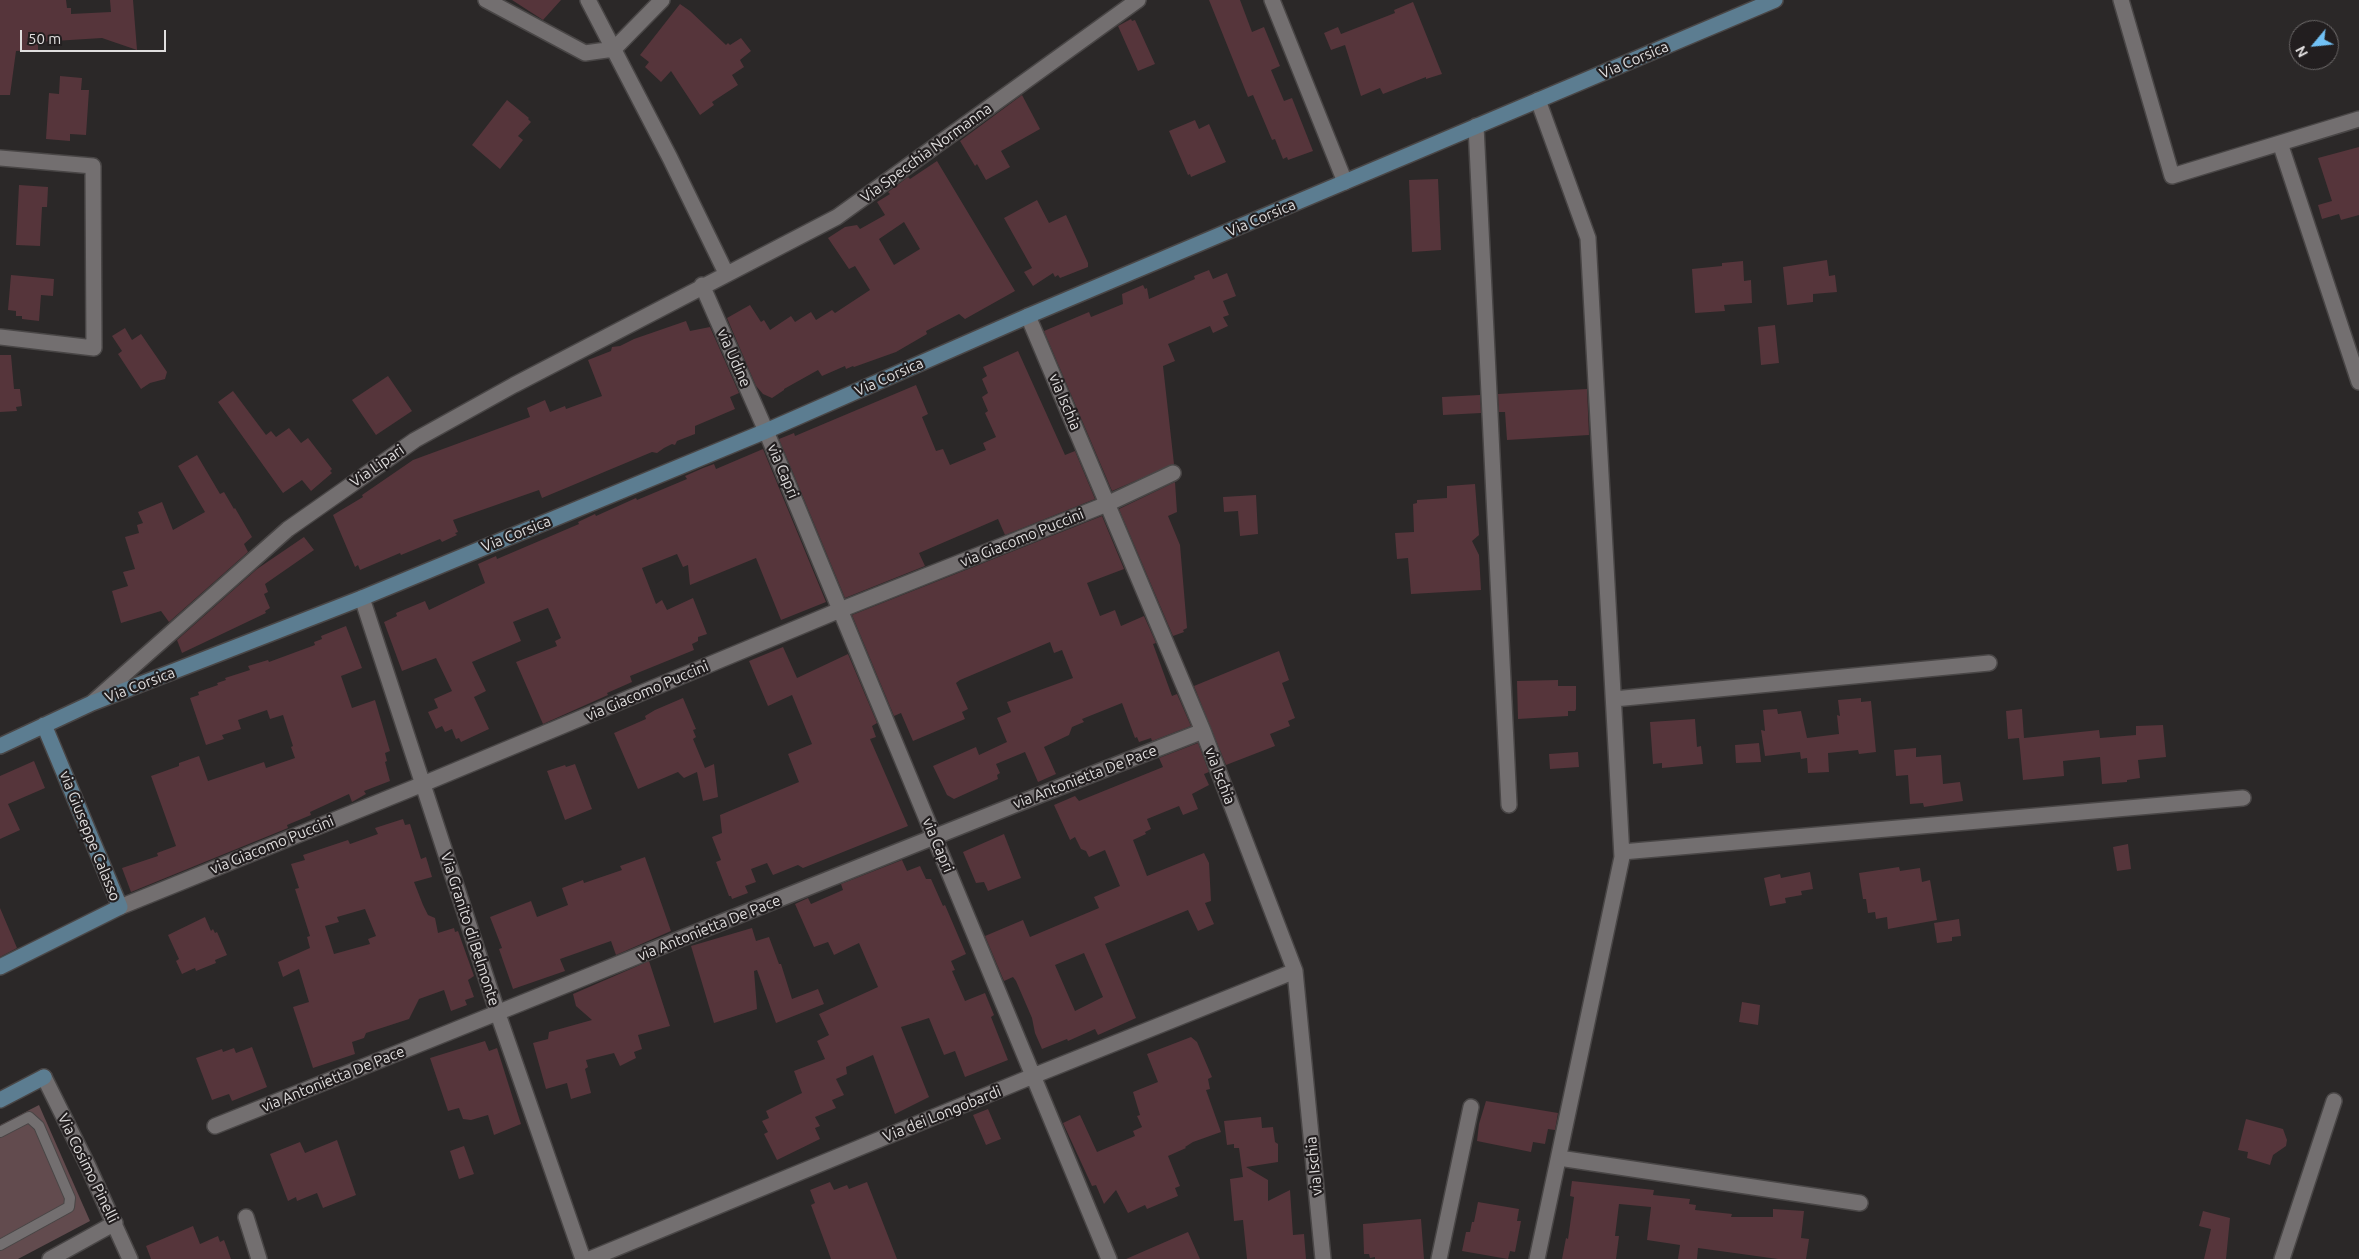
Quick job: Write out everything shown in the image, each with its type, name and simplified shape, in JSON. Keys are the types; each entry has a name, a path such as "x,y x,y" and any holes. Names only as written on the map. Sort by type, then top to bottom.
{"main road":[{"name":"Via Corsica","path":"0,746 92,703 362,598 766,431 1028,316 1775,0"},
{"name":"via Giuseppe Calasso","path":"0,967 120,906 44,725"},
{"path":"0,1100 44,1077"}],"street":[{"path":"486,0 585,53 614,49 662,0"},
{"path":"588,0 726,273"},
{"name":"Via Specchia Normanna","path":"702,286 837,217 1138,0"},
{"path":"1272,0 1346,182"},
{"path":"2121,0 2172,176 2359,119"},
{"path":"1538,100 1588,238 1622,852 1538,1259"},
{"path":"1476,126 1509,805"},
{"path":"2280,143 2359,382"},
{"path":"0,158 93,166 94,348 0,337"},
{"name":"via Udine","path":"702,286 766,431"},
{"name":"Via Lipari","path":"92,703 288,529 415,440 514,385 702,286"},
{"name":"via Ischia","path":"1028,316 1203,731 1294,971 1323,1259"},
{"name":"via Capri","path":"766,431 1034,1076 1104,1257"},
{"name":"via Giacomo Puccini","path":"120,906 423,784 840,610 1107,504 1173,473"},
{"name":"Via Granito di Belmonte","path":"362,598 498,1014 583,1259"},
{"path":"1614,699 1989,663"},
{"name":"via Antonietta De Pace","path":"215,1126 498,1014 934,836 1203,731"},
{"path":"1622,852 2243,798"},
{"name":"Via dei Longobardi","path":"590,1259 1294,971"},
{"name":"Via Cosimo Pinelli","path":"44,1077 115,1223 130,1259"},
{"path":"2282,1259 2334,1101"},
{"path":"1439,1259 1471,1106"},
{"path":"1559,1158 1860,1203"},
{"path":"246,1217 259,1259"},
{"path":"50,1259 115,1223"}],"lane":[{"path":"0,1132 29,1117 39,1126 70,1198 69,1207 0,1245"}],"shaded area":[{"path":"39,1105 90,1221 18,1259 0,1259 0,1125"}],"building":[{"path":"0,0 66,0 67,8 71,8 71,14 111,12 110,0 133,0 137,50 102,38 38,42 38,50 16,51 10,95 0,95"},
{"path":"512,0 561,0 543,20"},
{"path":"1209,0 1240,0 1252,32 1264,27 1280,66 1271,70 1284,101 1292,98 1313,151 1288,160 1287,157 1283,159 1275,139 1272,140 1253,95 1248,97"},
{"path":"1413,2 1442,74 1426,79 1426,77 1383,94 1380,88 1361,96 1345,45 1331,50 1324,33 1338,27 1341,34 1395,13 1394,10"},
{"path":"680,4 726,45 728,43 730,45 741,38 751,51 740,60 744,67 732,75 738,85 712,102 714,105 700,115 671,71 661,82 645,67 649,62 640,55"},
{"path":"1131,19 1132,21 1135,20 1155,64 1138,71 1118,26"},
{"path":"60,76 82,78 81,90 89,90 86,135 70,134 70,141 46,139 49,93 59,94"},
{"path":"1022,95 1040,129 1001,151 1010,167 986,180 960,141"},
{"path":"507,100 529,118 531,122 518,136 523,140 500,169 472,145"},
{"path":"1195,120 1199,129 1209,124 1226,162 1191,177 1190,174 1188,175 1169,131"},
{"path":"2359,147 2359,215 2341,220 2339,214 2322,219 2318,205 2332,201 2318,158"},
{"path":"937,161 1015,291 965,319 959,314 926,331 927,334 896,352 854,367 846,369 845,366 822,376 818,370 772,398 763,394 756,386 727,318 750,305 761,322 764,320 770,330 791,316 795,322 811,312 816,320 832,310 835,313 870,290 855,266 849,269 828,238 845,227 857,225 860,229 885,215 877,202 890,194 888,192 908,177 910,179","holes":["904,222 920,249 894,265 879,239"]},
{"path":"1438,179 1441,250 1412,252 1409,180"},
{"path":"19,185 48,187 47,207 42,207 40,246 16,245"},
{"path":"1037,200 1049,223 1066,215 1088,263 1088,267 1060,278 1058,275 1055,277 1053,273 1033,286 1024,272 1032,268 1004,218"},
{"path":"1827,260 1829,276 1835,275 1837,292 1813,294 1813,302 1787,305 1783,267"},
{"path":"1743,261 1744,281 1751,280 1752,303 1724,305 1725,311 1695,313 1692,269 1722,266 1722,263"},
{"path":"1209,270 1213,279 1227,273 1236,296 1223,301 1229,315 1223,317 1228,326 1213,333 1210,326 1168,344 1175,361 1163,366 1174,464 1112,491 1044,331 1089,312 1091,317 1123,304 1122,294 1143,285 1145,289 1147,288 1149,299 1195,279 1194,276"},
{"path":"11,275 54,279 53,296 41,295 39,321 22,319 22,316 16,316 16,311 8,310"},
{"path":"686,321 690,331 710,327 739,393 730,397 735,409 695,426 695,434 677,441 675,445 672,444 657,453 652,452 542,498 539,490 453,520 458,532 455,533 457,535 442,542 440,539 401,555 400,553 360,570 358,565 355,567 333,515 363,497 362,495 413,460 530,417 527,408 545,400 550,412 565,406 566,409 602,396 588,360 611,351 612,347 620,346 634,339"},
{"path":"1775,325 1779,363 1761,365 1758,327"},
{"path":"125,328 132,340 141,334 167,372 165,379 150,383 141,389 118,354 122,351 112,336"},
{"path":"1018,351 1065,455 1075,451 1095,499 1005,535 998,519 919,553 925,566 845,598 779,439 794,433 795,436 916,385 928,414 922,417 936,451 943,449 950,465 986,450 983,443 996,437 985,413 988,411 982,397 988,393 982,379 987,376 983,367"},
{"path":"0,355 11,355 14,389 20,389 22,406 16,407 17,411 0,412"},
{"path":"388,376 412,411 376,435 352,400"},
{"path":"1587,389 1589,435 1507,440 1505,412 1499,412 1498,394"},
{"path":"233,391 266,435 271,431 276,437 289,428 301,443 308,438 332,469 330,471 332,473 311,491 302,480 283,493 218,402"},
{"path":"1480,395 1481,413 1443,415 1442,397"},
{"path":"763,449 826,602 781,620 756,558 690,585 688,565 683,567 677,554 642,568 656,604 662,600 667,610 693,598 707,634 698,637 698,641 692,644 694,650 630,676 632,682 607,693 608,695 543,724 516,662 557,646 555,641 561,638 548,608 513,622 521,641 472,662 486,691 474,697 489,729 461,742 459,738 456,739 452,729 445,732 442,726 436,729 428,712 438,708 434,699 452,691 436,658 402,671 384,622 397,616 396,613 425,601 429,610 485,583 478,564 496,556 497,559 579,524 578,522 595,514 596,516 636,498 637,500 687,479 685,476 703,468 714,464 716,469"},
{"path":"197,455 220,494 224,492 252,537 244,544 248,552 169,622 161,611 121,623 112,591 128,586 123,572 135,569 125,537 139,533 137,525 143,523 138,512 162,502 173,530 205,512 178,466"},
{"path":"1175,482 1177,512 1168,516 1180,545 1187,628 1183,630 1184,632 1173,636 1119,509"},
{"path":"1475,484 1479,535 1472,541 1479,555 1481,590 1411,594 1408,558 1397,559 1395,533 1414,532 1413,504 1417,503 1417,500 1447,498 1447,486"},
{"path":"1256,495 1258,534 1240,536 1238,511 1224,512 1223,497"},
{"path":"1102,516 1124,569 1087,583 1100,616 1115,610 1121,626 1144,616 1156,643 1153,644 1172,696 1177,694 1191,726 1152,741 1151,738 1139,742 1137,737 1135,738 1122,703 1082,719 1084,722 1072,727 1069,735 1044,747 1056,774 1038,782 1025,752 996,764 1000,773 997,775 998,779 954,799 947,795 933,766 976,747 979,755 1007,742 997,718 1011,712 1007,702 1073,678 1062,650 1054,653 1050,642 960,680 956,683 968,709 962,712 965,719 913,741 901,713 894,716 852,615"},
{"path":"304,537 314,550 265,584 268,592 264,594 270,608 265,611 266,613 182,653 177,640 257,569"},
{"path":"346,626 362,668 341,676 352,708 375,700 390,751 385,753 387,761 385,762 390,781 364,791 366,794 352,802 349,794 310,812 311,815 287,825 288,828 131,892 122,868 158,856 157,853 176,846 151,776 179,766 179,763 199,756 208,781 264,762 266,768 295,758 283,715 270,719 267,710 238,720 241,729 222,735 224,739 206,745 190,698 199,695 198,692 218,685 217,683 226,680 225,678 250,670 248,666 268,660 269,662 315,645 314,642 322,639 321,636"},
{"path":"783,647 797,678 848,654 877,723 872,726 876,737 870,739 908,826 803,868 798,865 773,875 767,863 751,869 756,882 745,886 748,893 732,899 729,896 716,862 721,860 712,837 722,833 720,815 799,782 788,754 812,744 792,695 768,706 749,661"},
{"path":"1279,651 1289,680 1282,683 1295,718 1288,721 1290,726 1270,734 1275,746 1226,765 1194,686"},
{"path":"1558,680 1558,686 1576,686 1575,711 1568,711 1568,716 1518,719 1517,681"},
{"path":"683,698 696,729 693,730 696,737 693,739 705,768 714,764 718,797 703,801 697,772 684,778 678,772 638,789 614,733 646,719 645,716 655,710"},
{"path":"1861,698 1861,702 1871,701 1876,752 1859,754 1858,750 1828,753 1829,772 1808,773 1807,758 1801,759 1800,752 1765,756 1761,730 1765,731 1763,710 1777,709 1778,714 1801,711 1807,738 1839,734 1837,715 1840,716 1838,700"},
{"path":"2022,709 2024,738 2099,730 2100,738 2136,735 2136,726 2163,725 2166,757 2138,760 2140,778 2127,780 2127,782 2102,784 2100,757 2063,761 2064,776 2023,780 2019,738 2008,739 2006,711"},
{"path":"1695,719 1697,747 1701,746 1703,764 1662,768 1662,763 1653,764 1650,722"},
{"path":"1198,743 1209,772 1204,774 1209,785 1192,794 1198,809 1183,815 1179,806 1147,819 1151,829 1145,832 1146,834 1133,840 1147,876 1204,853 1209,863 1211,901 1205,903 1214,924 1198,931 1188,910 1105,944 1136,1018 1098,1035 1095,1029 1068,1041 1067,1039 1042,1049 1035,1033 1032,1018 1016,981 1013,977 1004,981 985,936 1023,920 1030,937 1099,908 1094,897 1120,886 1105,850 1089,857 1086,851 1081,849 1075,837 1070,840 1054,805 1075,796 1079,801 1163,767 1159,758","holes":["1084,953 1103,997 1075,1011 1055,965"]},
{"path":"1759,743 1761,762 1736,763 1735,745"},
{"path":"1916,748 1916,757 1941,755 1943,784 1960,782 1963,801 1924,807 1923,803 1910,804 1908,775 1896,776 1894,750"},
{"path":"1578,752 1579,767 1550,769 1549,754"},
{"path":"34,761 45,788 8,804 20,830 0,839 0,776"},
{"path":"575,764 592,809 565,820 547,771"},
{"path":"403,819 405,825 410,824 421,859 426,857 432,877 414,882 428,915 435,918 438,933 454,928 455,932 458,931 474,976 468,980 474,997 465,1000 467,1005 451,1011 444,990 419,999 409,1019 366,1033 364,1038 352,1042 355,1054 313,1068 293,1007 309,1002 299,969 283,977 278,962 310,948 307,937 310,936 295,889 299,888 291,864 305,860 303,855 348,840 350,844 378,834 375,828","holes":["365,909 376,936 368,939 370,944 334,954 325,926 339,922 337,917"]},
{"path":"1004,834 1021,878 988,891 984,882 976,883 963,852"},
{"path":"2128,844 2131,869 2117,871 2113,847"},
{"path":"645,857 671,931 616,955 611,941 560,959 565,971 513,989 499,949 502,948 490,917 531,901 537,917 568,905 562,888 583,880 584,883 622,870 620,866"},
{"path":"902,860 907,871 920,866 926,879 931,879 943,906 945,905 966,954 951,961 955,970 952,971 965,1001 985,993 994,1015 991,1017 1008,1060 965,1077 955,1051 944,1055 929,1018 901,1027 929,1097 895,1114 873,1055 846,1067 847,1074 836,1079 844,1095 832,1100 836,1108 815,1117 820,1126 815,1128 820,1139 777,1160 764,1134 768,1132 762,1121 769,1118 766,1111 802,1093 794,1071 825,1059 817,1041 829,1035 819,1014 878,987 859,943 834,955 828,942 814,947 795,904 808,898 811,904 843,890 841,884"},
{"path":"1899,867 1900,871 1920,868 1922,882 1930,880 1937,920 1888,929 1887,917 1876,919 1875,912 1868,913 1866,899 1863,899 1859,873"},
{"path":"1810,872 1813,889 1801,891 1802,895 1785,898 1786,903 1770,906 1764,878 1780,874 1781,878"},
{"path":"0,908 17,948 0,957"},
{"path":"205,917 211,931 213,929 215,933 217,932 227,955 215,960 216,963 196,971 195,968 182,974 176,961 179,959 168,935"},
{"path":"1959,919 1961,936 1952,937 1952,941 1937,943 1934,923"},
{"path":"752,928 756,941 769,937 779,964 781,964 792,999 818,989 824,1004 776,1023 757,970 754,971 757,1009 714,1023 691,946"},
{"path":"649,961 670,1026 638,1035 642,1049 634,1052 636,1058 620,1066 614,1053 586,1060 588,1067 585,1069 591,1093 571,1099 567,1083 546,1089 533,1043 548,1039 549,1032 592,1020 576,1006 573,994"},
{"path":"1742,1002 1760,1005 1758,1025 1739,1022"},
{"path":"1191,1037 1197,1042 1212,1077 1208,1079 1210,1089 1206,1090 1221,1132 1193,1142 1186,1148 1168,1156 1180,1186 1175,1188 1178,1196 1147,1209 1145,1205 1128,1213 1116,1190 1104,1204 1096,1185 1092,1186 1063,1123 1080,1115 1097,1152 1135,1136 1133,1131 1142,1127 1137,1116 1140,1115 1133,1092 1158,1082 1147,1054"},
{"path":"485,1041 489,1051 497,1048 521,1124 494,1135 488,1115 471,1120 463,1119 459,1108 448,1111 430,1058"},
{"path":"252,1047 267,1087 232,1101 229,1094 212,1100 196,1058 222,1049 223,1052 234,1048 236,1053"},
{"path":"1486,1101 1558,1113 1555,1130 1548,1129 1545,1144 1533,1142 1531,1152 1477,1141 1479,1124"},
{"path":"988,1109 1001,1139 986,1145 973,1115"},
{"path":"1261,1117 1262,1128 1273,1127 1275,1142 1278,1144 1278,1162 1246,1167 1268,1180 1268,1201 1290,1190 1293,1235 1304,1234 1306,1259 1247,1259 1243,1220 1234,1221 1230,1179 1243,1177 1239,1148 1234,1148 1234,1144 1227,1145 1224,1121"},
{"path":"2246,1119 2283,1129 2287,1140 2286,1146 2273,1155 2270,1165 2247,1158 2248,1152 2238,1150"},
{"path":"337,1140 356,1195 323,1208 317,1193 297,1201 296,1197 288,1201 270,1154 300,1142 305,1153"},
{"path":"464,1146 474,1174 459,1179 450,1151"},
{"path":"1572,1181 1654,1190 1653,1195 1690,1199 1689,1204 1696,1205 1695,1210 1732,1214 1731,1217 1773,1217 1773,1209 1804,1211 1801,1238 1809,1239 1806,1259 1778,1259 1698,1248 1697,1259 1678,1259 1680,1245 1647,1240 1651,1207 1619,1204 1615,1236 1619,1236 1616,1259 1562,1259 1566,1238 1568,1239 1574,1197 1570,1196"},
{"path":"830,1182 834,1190 847,1185 849,1189 867,1182 897,1259 831,1259 811,1205 815,1203 810,1190"},
{"path":"1478,1202 1519,1209 1517,1221 1521,1221 1515,1252 1510,1251 1508,1259 1462,1251 1466,1232 1470,1232 1472,1222 1474,1222"},
{"path":"2203,1211 2230,1218 2226,1259 2204,1259 2211,1229 2199,1226"},
{"path":"1421,1219 1424,1259 1375,1259 1375,1257 1370,1258 1369,1254 1364,1254 1363,1224"},
{"path":"193,1226 200,1244 218,1236 220,1242 224,1240 231,1259 151,1259 146,1246"},
{"path":"1188,1232 1200,1259 1126,1259"}]}
